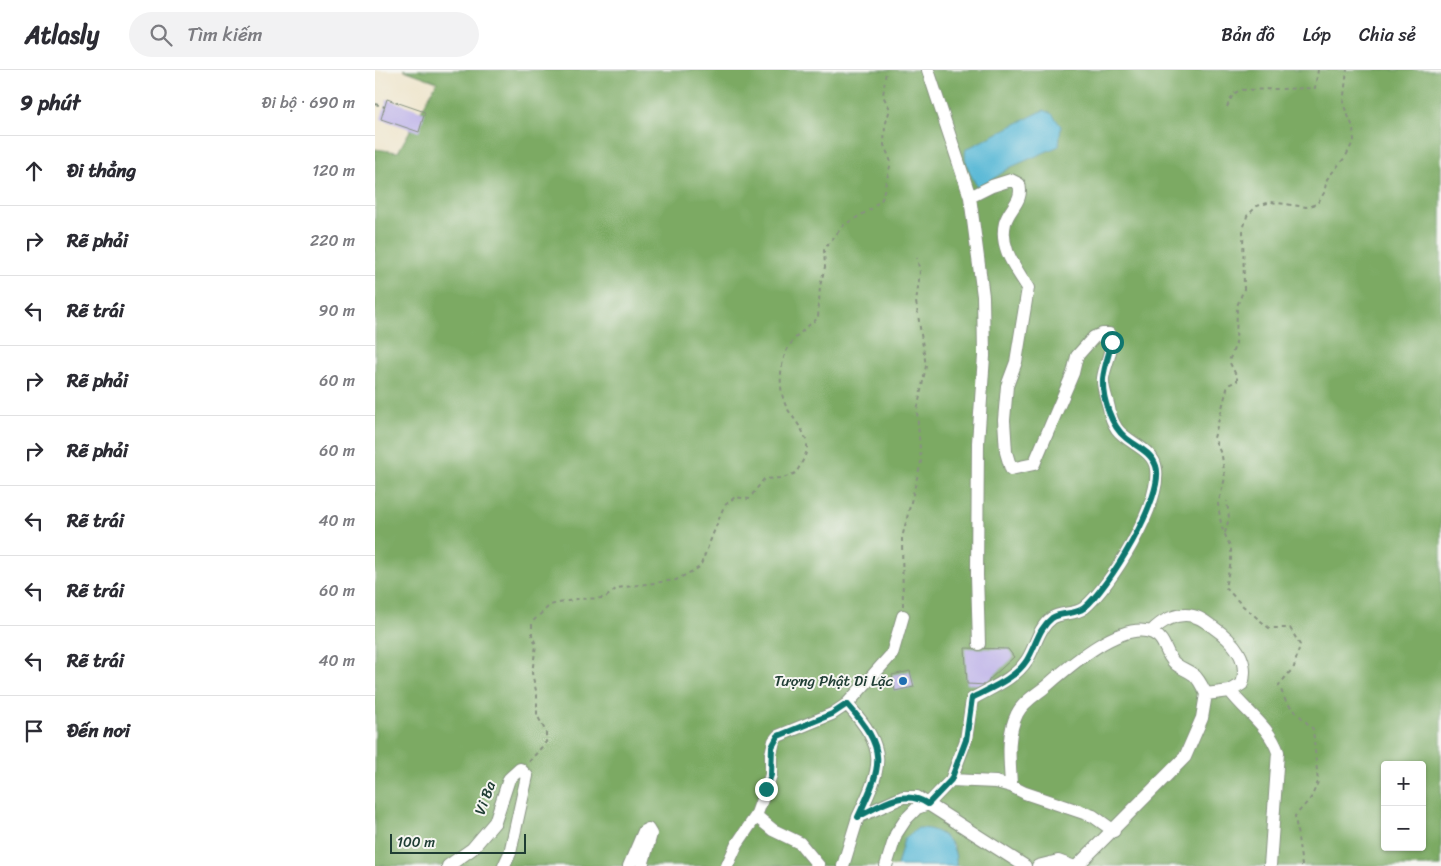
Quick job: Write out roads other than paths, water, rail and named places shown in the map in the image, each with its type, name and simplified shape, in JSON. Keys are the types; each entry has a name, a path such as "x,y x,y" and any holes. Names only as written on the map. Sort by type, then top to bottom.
{"street":[{"path":"929,70 969,197 983,296 984,356 978,462 977,575 979,644"},
{"path":"886,866 896,834 906,819 917,808 928,804 951,780 966,740 972,698 1019,672 1027,661 1041,630 1053,617 1081,610 1092,601 1127,552 1145,518 1157,468 1152,458 1117,430 1111,417 1103,380 1112,342 1109,334 1102,334 1094,337 1077,356 1073,373 1034,464 1011,469 1006,452 1004,420 1007,386 1016,362 1028,288 1008,255 1004,240 1005,223 1020,199 1021,190 1019,184 1011,180 992,186 969,197"},
{"path":"1151,632 1160,623 1170,618 1192,615 1206,621 1235,645 1245,673 1242,684 1229,691 1206,694"},
{"path":"727,866 737,844 757,816 771,775 772,747 778,736 832,714 847,704 892,654 903,616"},
{"path":"1011,786 1010,747 1017,713 1061,671 1085,653 1114,638 1137,632 1151,632 1163,640 1170,657 1180,669 1194,675 1206,694 1202,718 1185,756 1114,831 1077,866"},
{"path":"1229,691 1239,704 1265,728 1274,741 1278,752 1270,866"},
{"path":"843,866 858,817 875,780 877,770 876,744 869,731 847,704"},
{"name":"Vi Ba","path":"448,866 472,849 495,822 509,779 520,769 527,776 510,853 504,866"},
{"path":"951,780 996,782 1011,786 1025,793 1093,816 1114,831"},
{"path":"858,817 903,797 917,797 1025,866"},
{"path":"757,816 773,830 800,843 819,866"},
{"path":"629,866 644,830 648,829 651,834 642,866"},
{"path":"1038,866 1058,861 1072,866"}],"water":[{"path":"1044,110 1052,114 1061,126 1059,146 1011,167 978,189 965,159 966,149"},
{"path":"918,828 933,830 946,838 954,850 956,866 897,866 904,839"}],"place":[{"name":"Tượng Phật Di Lặc","path":"903,681"}]}
